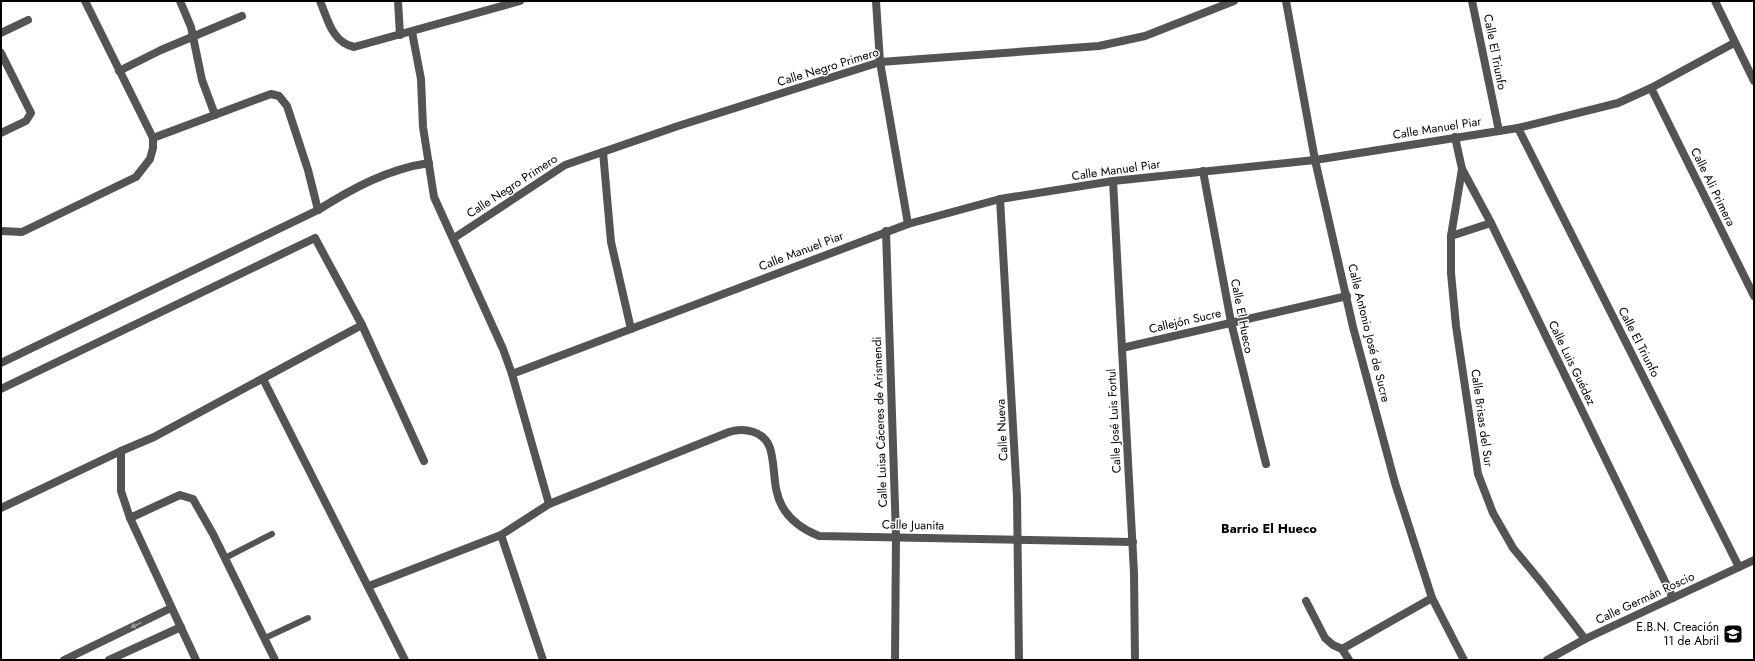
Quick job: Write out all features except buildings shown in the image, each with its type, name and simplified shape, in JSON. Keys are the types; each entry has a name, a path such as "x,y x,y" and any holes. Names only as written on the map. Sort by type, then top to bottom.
{"street":[{"path":"1,231 22,232 136,177 150,159 153,148 153,138 85,1"},
{"path":"180,1 186,12 202,80 215,115"},
{"path":"320,1 337,39 344,45 354,47 520,1"},
{"path":"398,1 400,35"},
{"path":"876,1 880,62 908,224"},
{"name":"Calle Negro Primero","path":"454,238 565,166 678,126 880,62 1100,46 1145,36 1234,1"},
{"name":"Calle Antonio José de Sucre","path":"1286,1 1314,160 1395,483 1432,598 1464,660"},
{"name":"Calle El Triunfo","path":"1472,1 1499,131"},
{"path":"1715,1 1734,43 1754,81"},
{"path":"120,71 192,37 242,16"},
{"path":"1,34 28,20"},
{"path":"369,586 501,535 549,504 512,374 454,238 440,214 434,198 423,127 421,79 412,32"},
{"name":"Calle Manuel Piar","path":"512,374 908,224 1000,199 1113,181 1314,160 1518,128 1618,103 1651,88 1734,43"},
{"path":"1,53 31,113 26,121 1,133"},
{"name":"Calle Ali Primera","path":"1651,88 1754,296"},
{"path":"153,138 271,94 279,96 287,106 308,170 318,210"},
{"name":"Calle El Triunfo","path":"1518,128 1739,567"},
{"name":"Calle Luis Guédez","path":"1455,137 1462,169 1491,223 1673,598"},
{"path":"603,152 611,242 631,329"},
{"path":"1,364 318,210 346,192 392,171 409,166 429,163"},
{"name":"Calle Brisas del Sur","path":"1462,169 1451,236 1451,273 1456,326 1478,474 1493,514 1512,548 1542,583 1585,639"},
{"name":"Calle El Hueco","path":"1203,171 1231,322 1266,464"},
{"name":"Calle José Luis Fortul","path":"1113,181 1133,542 1135,660"},
{"name":"Calle Nueva","path":"1000,199 1017,497 1019,660"},
{"path":"1451,236 1491,223"},
{"name":"Calle Luisa Cáceres de Arismendi","path":"886,232 896,537 895,660"},
{"path":"1,389 315,238 362,326 424,461"},
{"name":"Callejón Sucre","path":"1122,348 1347,296"},
{"path":"1,508 121,450 154,437 362,326"},
{"path":"264,379 405,660"},
{"name":"Calle Juanita","path":"549,504 736,430 751,431 758,434 770,449 776,489 780,502 787,514 802,528 819,536 1133,542"},
{"path":"121,450 121,491 130,518 196,660"},
{"path":"130,518 180,495 193,499 225,558 275,660"},
{"path":"501,535 543,660"},
{"name":"Calle Germán Roscio","path":"1547,660 1585,639 1754,560"},
{"path":"1342,649 1432,598"},
{"path":"1306,601 1325,638 1333,645 1342,649 1349,660"},
{"path":"64,660 171,608"},
{"path":"109,660 181,627"}],"lane":[{"path":"225,558 272,534"},
{"path":"265,638 308,618"}],"place":[{"name":"E.B.N. Creación 11 de Abril","path":"1733,634"}],"district":[{"name":"Barrio El Hueco","path":"1269,528"}]}
